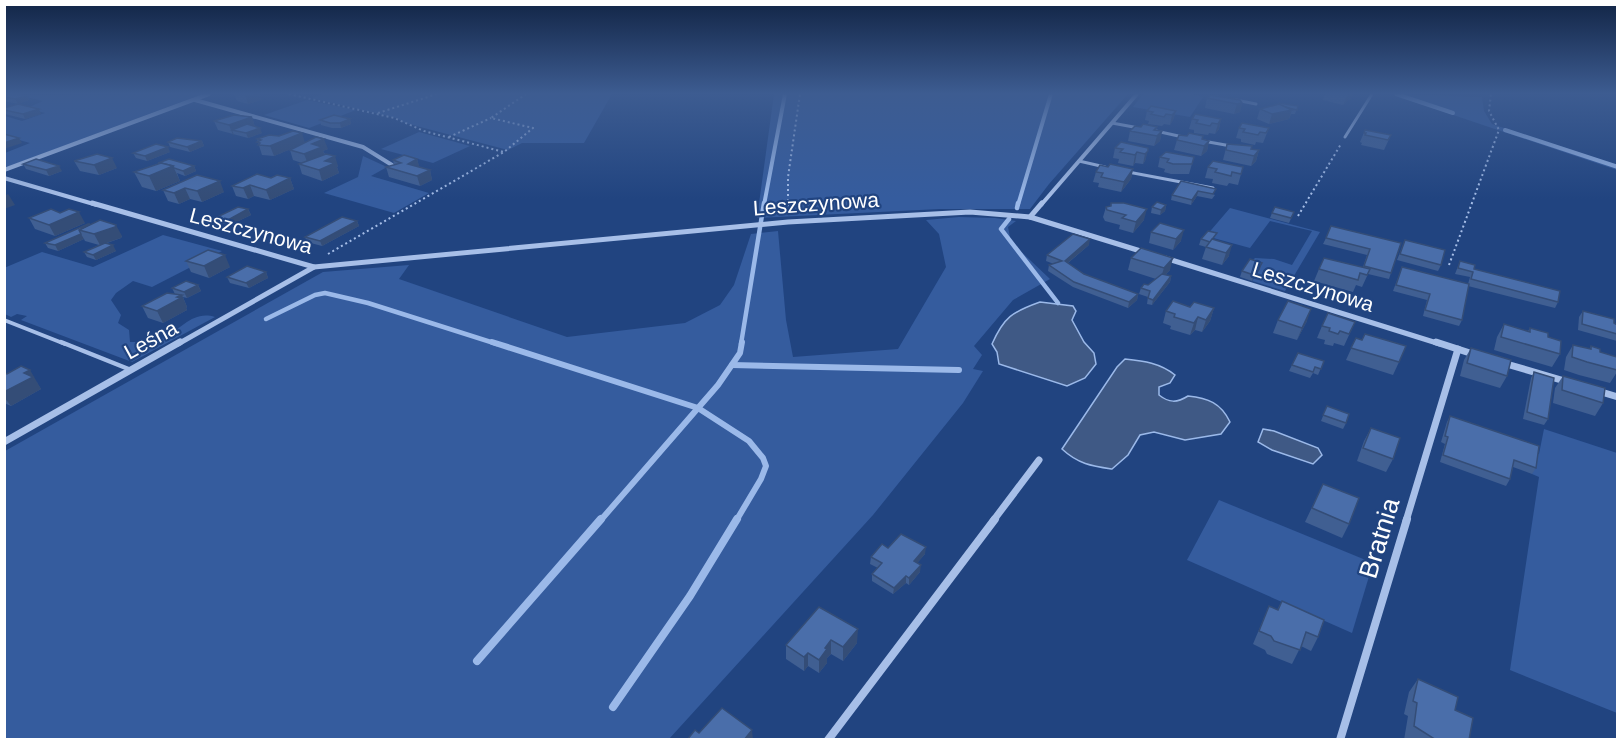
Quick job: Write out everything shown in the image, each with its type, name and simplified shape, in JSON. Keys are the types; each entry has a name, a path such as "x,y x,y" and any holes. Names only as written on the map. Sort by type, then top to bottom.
{"street":[{"path":"4,170 117,129"},
{"path":"298,129 363,147 392,165"},
{"path":"1030,216 1107,129"},
{"name":"Leszczynowa","path":"4,178 314,267 788,222 916,213 992,213 1030,216 1152,254"},
{"name":"Leszczynowa","path":"1162,258 1485,357"},
{"name":"Leśna","path":"4,442 314,267"},
{"name":"Bratnia","path":"1340,740 1458,349"},
{"path":"1494,360 1570,383"},
{"path":"1593,390 1617,397"},
{"path":"828,740 1039,460"}],"lane":[{"path":"1142,129 1191,138"},
{"path":"1345,137 1350,129"},
{"path":"1203,141 1236,147"},
{"path":"1079,161 1114,169"},
{"path":"1125,171 1213,188"},
{"path":"4,321 131,370"}],"path":[{"path":"422,129 504,152"},
{"path":"448,137 467,129"},
{"path":"328,253 504,152 532,129"},
{"path":"788,222 788,177 795,129"},
{"path":"1449,265 1499,129"},
{"path":"1298,216 1345,137"}],"shaded area":[{"path":"5,129 109,129 5,167 5,153 30,143 5,136"},
{"path":"427,129 592,129 584,143 522,143 508,150"},
{"path":"769,129 1098,129 1030,209 940,209 757,218"},
{"path":"1494,129 1506,129 1617,165 1617,170"},
{"path":"419,132 470,146 433,163 381,149"},
{"path":"363,156 387,167 371,176 429,193 394,213 324,193 358,177"},
{"path":"1230,208 1320,232 1285,291 1252,281 1260,269 1248,265 1255,258 1274,259 1292,265 1312,231 1270,221 1250,248 1206,236"},
{"path":"959,217 1016,221 1008,227 1011,242 1050,279 1013,300 974,346 982,355 973,369 983,371 963,403 873,515 669,739 5,739 5,451 323,272 409,265 399,279 567,337 685,323 720,305 734,285 751,234 778,231 786,320 793,357 898,349 946,267 939,234 926,220"},
{"path":"163,235 222,251 152,287 133,281 116,293 111,300 121,315 118,323 129,330 130,342 156,340 170,334 194,318 215,317 132,362 21,320 27,316 17,314 11,317 5,314 4,268 42,252 93,267"},
{"path":"1040,302 1073,306 1076,311 1072,320 1084,342 1094,353 1096,364 1085,378 1067,386 999,364 997,352 992,344 1001,327 1005,321 1022,309"},
{"path":"1125,359 1158,365 1175,375 1170,383 1159,387 1159,395 1163,398 1173,401 1188,396 1208,400 1222,410 1230,422 1221,434 1185,440 1154,432 1140,435 1128,455 1112,469 1074,458 1062,449 1117,367"},
{"path":"1263,429 1318,448 1322,455 1313,464 1272,450 1258,442"},
{"path":"1544,429 1617,453 1617,713 1510,670 1539,477 1532,474 1535,453 1539,454"},
{"path":"1219,500 1373,563 1352,633 1187,560"}],"building":[{"path":"235,129 258,129 246,133 232,130"},
{"path":"1132,129 1155,129 1154,130 1162,131 1157,136 1130,131"},
{"path":"1245,129 1269,129 1266,133 1260,132 1258,135 1243,132"},
{"path":"1365,130 1391,135 1388,140 1365,135"},
{"path":"293,131 302,133 270,146 258,145 260,143 257,142 261,140 257,139 269,135 279,136"},
{"path":"1189,133 1203,136 1202,139 1209,141 1204,146 1177,140 1179,135 1187,136"},
{"path":"4,134 19,138 4,143"},
{"path":"316,137 324,139 312,144 322,147 304,154 290,150"},
{"path":"177,138 202,141 187,147 168,142"},
{"path":"1121,142 1148,148 1148,151 1145,154 1137,152 1135,155 1120,152 1123,149 1115,148"},
{"path":"156,144 168,147 145,156 133,153"},
{"path":"1227,144 1252,146 1251,149 1259,150 1254,156 1226,150"},
{"path":"1166,152 1194,157 1192,164 1167,162 1169,159 1160,157"},
{"path":"97,154 112,158 94,165 74,161"},
{"path":"326,154 335,156 325,161 335,163 319,170 299,164"},
{"path":"404,155 417,159 408,164 430,170 417,176 386,167 401,163 393,160"},
{"path":"36,159 59,166 46,170 23,164"},
{"path":"169,159 194,166 183,171 158,163"},
{"path":"1213,161 1243,167 1241,174 1232,172 1231,176 1215,172 1217,169 1208,167"},
{"path":"161,163 173,166 149,176 134,172"},
{"path":"1110,164 1133,169 1124,182 1101,177 1103,173 1096,172 1100,165 1108,167"},
{"path":"257,174 271,178 277,175 290,178 266,190 250,185 243,188 232,186"},
{"path":"197,175 220,181 197,191 185,188 174,193 163,190"},
{"path":"1181,181 1216,189 1213,194 1198,191 1192,200 1172,195"},
{"path":"1157,202 1166,205 1161,210 1152,207"},
{"path":"1111,203 1124,203 1147,209 1136,222 1122,218 1126,215 1107,210 1106,207 1111,206"},
{"path":"238,207 248,209 228,220 217,217"},
{"path":"1275,207 1294,212 1291,218 1272,213"},
{"path":"51,209 60,213 69,209 79,212 49,225 29,218"},
{"path":"342,217 357,221 320,241 305,237"},
{"path":"100,220 116,225 94,234 79,230"},
{"path":"1160,223 1184,230 1176,239 1151,232"},
{"path":"90,224 79,230 81,234 55,245 45,243"},
{"path":"1331,226 1401,243 1391,273 1364,266 1370,249 1326,238"},
{"path":"1208,231 1217,233 1210,242 1201,239"},
{"path":"1073,234 1090,239 1065,261 1084,274 1138,294 1129,302 1074,282 1049,265 1062,261 1047,255"},
{"path":"1212,239 1232,245 1226,253 1206,247"},
{"path":"1405,240 1445,250 1441,265 1400,254"},
{"path":"105,243 113,245 93,255 84,252"},
{"path":"1141,248 1173,258 1164,268 1131,258"},
{"path":"208,250 225,255 204,266 186,261"},
{"path":"1324,258 1370,269 1367,275 1360,273 1358,280 1319,269"},
{"path":"1250,259 1262,263 1254,275 1242,271"},
{"path":"1460,261 1475,265 1474,269 1560,291 1558,302 1471,279 1473,272 1458,268"},
{"path":"247,266 266,272 246,283 227,277"},
{"path":"1402,267 1469,284 1462,320 1425,310 1430,294 1396,285"},
{"path":"1162,274 1171,276 1153,300 1148,298 1150,291 1141,288"},
{"path":"186,281 198,285 184,292 172,288"},
{"path":"167,293 182,295 177,297 181,298 157,311 142,306"},
{"path":"1173,301 1190,307 1194,302 1214,308 1206,320 1198,317 1194,323 1174,317 1175,314 1166,311"},
{"path":"1288,301 1311,309 1302,328 1278,320"},
{"path":"1583,311 1614,319 1617,334 1582,324"},
{"path":"1328,313 1355,322 1349,334 1340,331 1338,334 1322,326"},
{"path":"1504,324 1530,332 1530,328 1548,333 1548,337 1561,341 1560,354 1501,337"},
{"path":"1365,334 1406,346 1399,362 1351,348 1356,338 1362,340"},
{"path":"1573,345 1591,349 1591,346 1600,349 1600,352 1617,357 1617,370 1572,357"},
{"path":"1471,348 1511,360 1507,376 1467,363"},
{"path":"1298,353 1324,361 1321,369 1315,367 1313,372 1292,365"},
{"path":"21,366 30,370 24,373 33,377 4,392 4,373 7,374"},
{"path":"1534,372 1554,378 1548,419 1527,412"},
{"path":"1563,376 1605,388 1603,403 1562,390"},
{"path":"1327,406 1349,414 1346,423 1323,415"},
{"path":"1450,416 1539,446 1536,468 1514,460 1510,479 1443,455"},
{"path":"1371,428 1400,438 1393,459 1363,448"},
{"path":"1323,484 1359,498 1349,524 1312,508"},
{"path":"901,534 926,547 914,561 921,565 909,578 906,576 894,588 872,574 882,563 871,557 882,544 888,548"},
{"path":"1282,601 1324,620 1318,637 1306,632 1300,650 1274,641 1271,636 1259,631 1269,606 1278,610"},
{"path":"819,607 858,629 843,647 831,640 819,660 808,653 804,657 786,645"},
{"path":"1418,679 1458,697 1455,710 1473,718 1469,740 1436,740 1414,726 1417,703 1413,701"},
{"path":"722,708 752,730 744,740 687,740 695,730 699,733"}],"waterway":[{"path":"764,205 778,129"},
{"path":"1018,205 1041,129"},
{"path":"1505,130 1618,167"},
{"path":"741,344 764,203"},
{"path":"1017,208 1018,203"},
{"path":"1009,219 1001,229 1058,303"},
{"path":"266,319 315,295 325,293 368,303 497,344"},
{"path":"492,342 698,408"},
{"path":"698,408 718,385 740,353 742,342"},
{"path":"732,365 959,370"},
{"path":"600,521 698,408"},
{"path":"698,408 749,441 763,458 766,466 761,479 736,521"},
{"path":"477,661 601,519"},
{"path":"613,707 690,596 737,519"}]}
